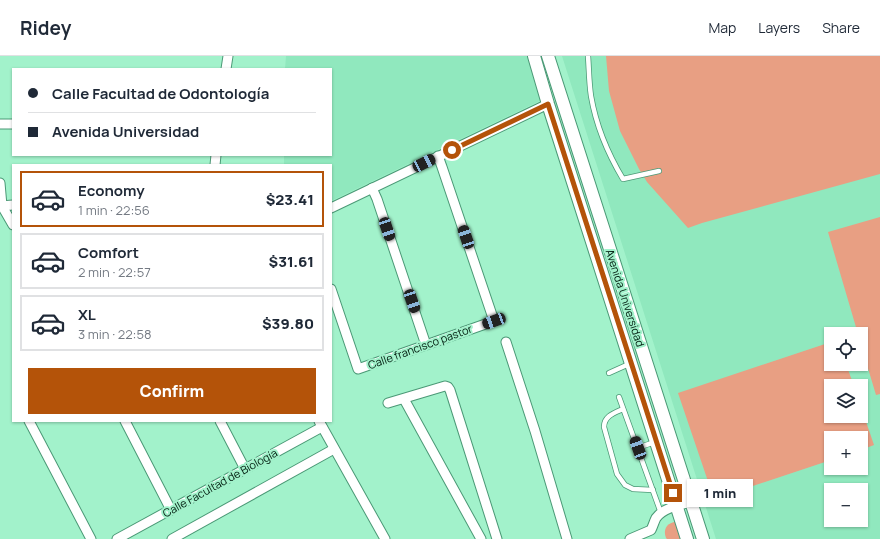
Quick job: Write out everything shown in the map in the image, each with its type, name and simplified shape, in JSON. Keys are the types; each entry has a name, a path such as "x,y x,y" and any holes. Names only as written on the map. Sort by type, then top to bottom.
{"street":[{"path":"226,68 228,56"},
{"name":"Avenida Universidad","path":"534,56 687,539"},
{"name":"Avenida Universidad","path":"548,56 703,539"},
{"path":"332,208 548,104"},
{"path":"0,124 12,124"},
{"name":"Calle francisco pastor","path":"332,292 358,369 494,321 438,156"},
{"path":"0,183 1,206 12,223"},
{"path":"372,188 426,345"},
{"path":"1,206 12,205"},
{"path":"506,342 567,539"},
{"path":"388,403 445,386 448,387 497,539"},
{"path":"404,398 480,539"},
{"path":"30,422 91,539"},
{"path":"125,422 171,510"},
{"path":"221,422 245,469"},
{"path":"320,424 385,539"},
{"name":"Calle Facultad de Biología","path":"118,539 245,469 320,424"},
{"path":"172,539 334,449"},
{"path":"630,539 651,530 656,519 661,513 677,505 691,502"}],"lane":[{"path":"588,56 591,96 599,128 616,167 623,179 660,171"},
{"path":"608,373 631,364"},
{"path":"619,397 661,513"},
{"path":"623,409 607,418 604,422 604,427 617,474 625,485 634,490 653,490"},
{"path":"638,448 656,442"}],"shaded area":[{"path":"286,56 528,56 542,100 332,201 332,164 284,164 284,156 332,156 332,68 285,68"},
{"path":"562,56 880,56 880,539 716,539"},
{"path":"606,56 880,56 880,174 688,228 647,182 620,131 609,91"},
{"path":"880,217 880,394 876,395 868,368 868,327 856,327 828,232"},
{"path":"824,344 824,371 849,371 851,379 824,379 824,423 866,423 874,445 868,447 868,431 824,431 824,462 714,499 678,393"},
{"path":"677,522 683,539 666,538 666,528 669,524"}],"route":[{"path":"452,150 548,104 673,493"}]}
